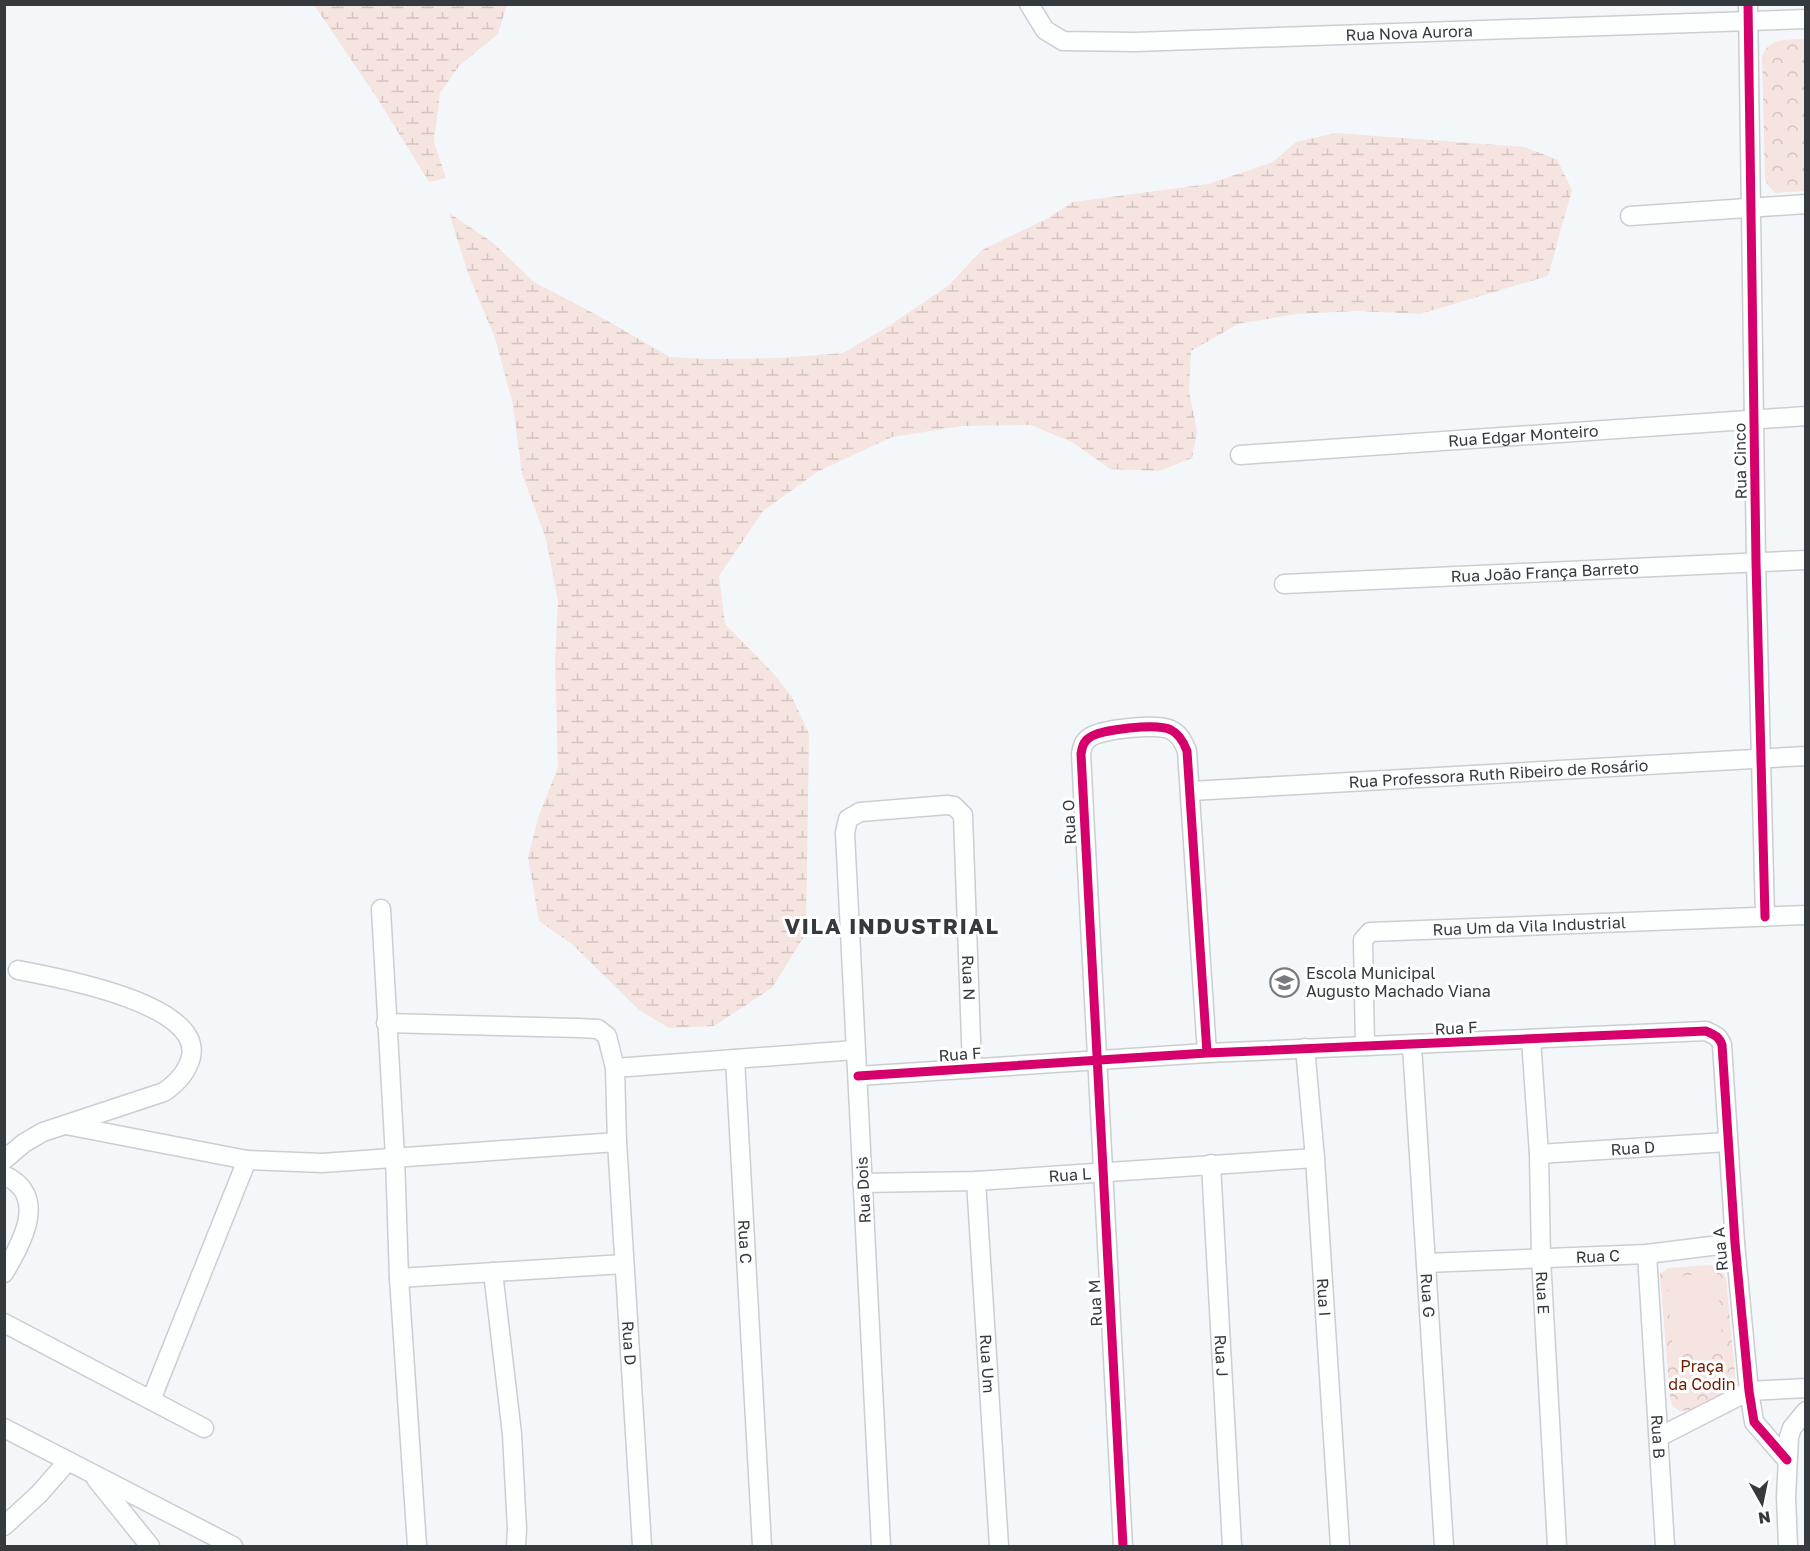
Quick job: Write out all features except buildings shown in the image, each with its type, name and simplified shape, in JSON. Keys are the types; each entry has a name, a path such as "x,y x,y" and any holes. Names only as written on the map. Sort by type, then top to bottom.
{"street":[{"name":"Rua Nova Aurora","path":"1029,4 1045,30 1063,41 1135,42 1748,13 1806,20"},
{"name":"Rua Cinco","path":"1748,13 1756,562 1765,917"},
{"path":"1630,216 1806,204"},
{"name":"Rua Edgar Monteiro","path":"1240,455 1806,416"},
{"name":"Rua João França Barreto","path":"1284,584 1806,560"},
{"name":"Rua O","path":"1096,1059 1081,771 1083,746 1090,736 1103,732 1168,728 1183,741 1187,751 1191,791"},
{"name":"Rua Professora Ruth Ribeiro de Rosário","path":"1191,791 1806,756"},
{"path":"1191,791 1207,1053"},
{"name":"Rua N","path":"845,833 849,819 860,812 947,805 954,806 963,815 972,1068"},
{"name":"Rua Dois","path":"845,833 881,1546"},
{"path":"381,909 395,1157 399,1278 417,1546"},
{"name":"Rua Um da Vila Industrial","path":"1365,1046 1363,940 1370,932 1806,915"},
{"path":"4,1160 24,1143 43,1132 164,1092 178,1082 189,1065 192,1051 189,1038 182,1027 146,1005 102,988 18,970"},
{"name":"Rua D","path":"386,1023 598,1029 609,1040 615,1068 617,1142 642,1546"},
{"name":"Rua F","path":"858,1076 1207,1053 1706,1032"},
{"name":"Rua A","path":"1706,1032 1719,1038 1722,1045 1735,1243 1754,1422 1787,1460"},
{"name":"Rua E","path":"1531,1039 1539,1154 1541,1258 1557,1546"},
{"name":"Rua G","path":"1412,1046 1444,1546"},
{"name":"Rua I","path":"1305,1048 1315,1158 1340,1546"},
{"path":"615,1068 855,1050"},
{"name":"Rua C","path":"735,1059 762,1546"},
{"name":"Rua M","path":"1096,1059 1123,1546"},
{"path":"66,1125 247,1160 322,1163 617,1142"},
{"name":"Rua D","path":"1539,1154 1727,1142"},
{"name":"Rua L","path":"862,1183 976,1181 1315,1158"},
{"path":"151,1400 247,1160"},
{"name":"Rua J","path":"1211,1164 1232,1546"},
{"path":"4,1175 16,1180 26,1195 29,1207 26,1234 4,1273"},
{"name":"Rua Um","path":"976,1181 999,1546"},
{"name":"Rua C","path":"1426,1263 1647,1254 1735,1243"},
{"name":"Rua B","path":"1647,1254 1665,1546"},
{"path":"399,1278 624,1264"},
{"path":"493,1272 512,1434 516,1546"},
{"path":"4,1323 204,1428"},
{"path":"1659,1437 1749,1391 1806,1388"},
{"path":"1788,1546 1787,1460 1792,1428 1806,1411"},
{"path":"4,1428 233,1546"},
{"path":"4,1526 39,1494 68,1461"},
{"path":"92,1473 150,1546"}],"green space":[{"path":"314,5 507,5 498,34 459,66 440,93 434,142 446,178 429,182 377,98"},
{"path":"1805,39 1805,191 1775,193 1765,178 1762,56 1769,45 1774,43"},
{"path":"1336,133 1524,147 1557,159 1572,190 1548,276 1420,314 1357,311 1296,314 1238,324 1191,351 1189,391 1197,431 1192,458 1159,471 1110,469 1072,442 1031,425 962,426 892,437 817,472 763,511 719,576 725,624 774,674 792,697 809,734 806,933 772,988 714,1026 669,1028 639,1010 572,944 539,921 528,857 539,815 558,767 555,664 558,601 546,539 522,474 513,405 495,338 468,273 449,213 492,242 534,282 670,357 779,358 843,353 889,326 949,285 982,250 1048,218 1073,202 1208,184 1273,162 1296,142"},
{"name":"Praça da Codin","path":"1711,1265 1721,1269 1726,1278 1737,1394 1718,1408 1680,1411 1673,1407 1670,1399 1660,1274 1668,1268"},
{"path":"1717,1273 1723,1350 1673,1354 1667,1277"}],"cycle path":[{"path":"1748,4 1756,562 1765,917"},
{"path":"1123,1546 1081,754 1085,741 1095,735 1129,728 1164,728 1177,734 1187,751 1207,1053"},
{"path":"858,1076 1207,1053 1706,1031 1718,1038 1722,1045 1735,1243 1754,1422 1787,1460"}],"place":[{"name":"Escola Municipal Augusto Machado Viana","path":"1285,982"}],"district":[{"name":"VILA INDUSTRIAL","path":"892,925"}]}
